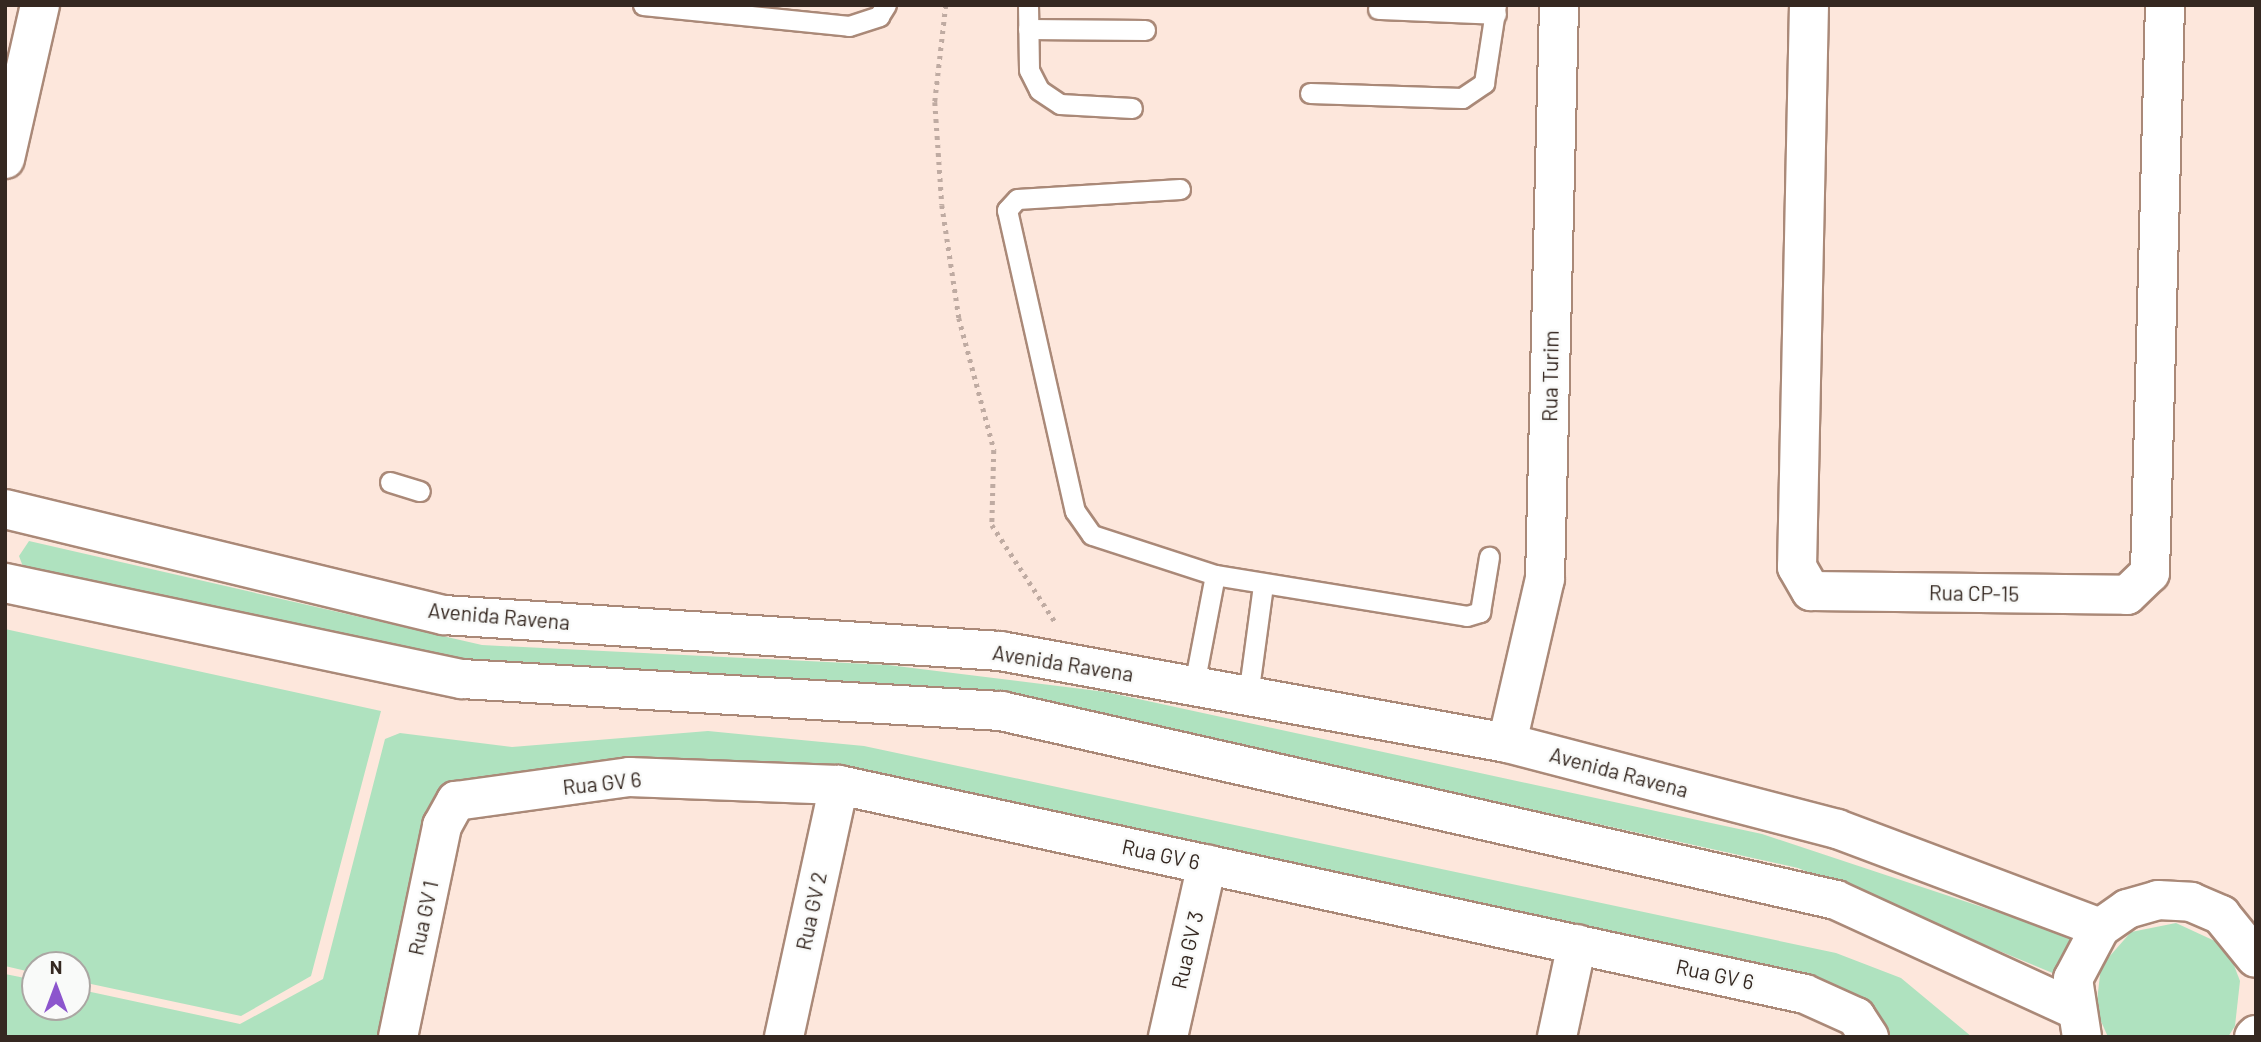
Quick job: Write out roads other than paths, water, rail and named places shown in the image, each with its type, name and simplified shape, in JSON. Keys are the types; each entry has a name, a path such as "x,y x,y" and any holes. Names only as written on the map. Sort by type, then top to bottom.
{"street":[{"path":"5,159 40,5"},
{"name":"Rua Turim","path":"1507,743 1545,579 1559,5"},
{"name":"Rua CP-15","path":"1809,5 1797,567 1811,592 2127,595 2150,573 2165,5"},
{"name":"Avenida Ravena","path":"5,509 444,615 1000,650 1507,743 1837,829 2100,928"},
{"path":"5,583 461,679 1001,711 1836,900 2077,1022 2076,970 2100,928 2127,909 2180,902 2221,915 2252,945"},
{"name":"Rua GV 6","path":"456,801 629,777 839,785 1805,993 1863,1027"},
{"name":"Rua GV 2","path":"784,1037 839,785"},
{"name":"Rua GV 1","path":"398,1037 442,826 456,801"},
{"name":"Rua GV 3","path":"1168,1037 1207,864"},
{"path":"1557,1037 1577,944"}],"lane":[{"path":"643,5 849,26 879,16 886,5"},
{"path":"1028,5 1029,70 1039,90 1060,104 1132,108"},
{"path":"1310,93 1462,98 1484,83 1496,10 1378,9"},
{"path":"1028,29 1145,30"},
{"path":"1180,189 1017,199 1007,210 1075,511 1092,535 1215,575 1263,585 1467,616 1480,612 1489,557"},
{"path":"390,482 420,491"},
{"path":"1194,685 1215,575"},
{"path":"1248,695 1263,585"}]}
